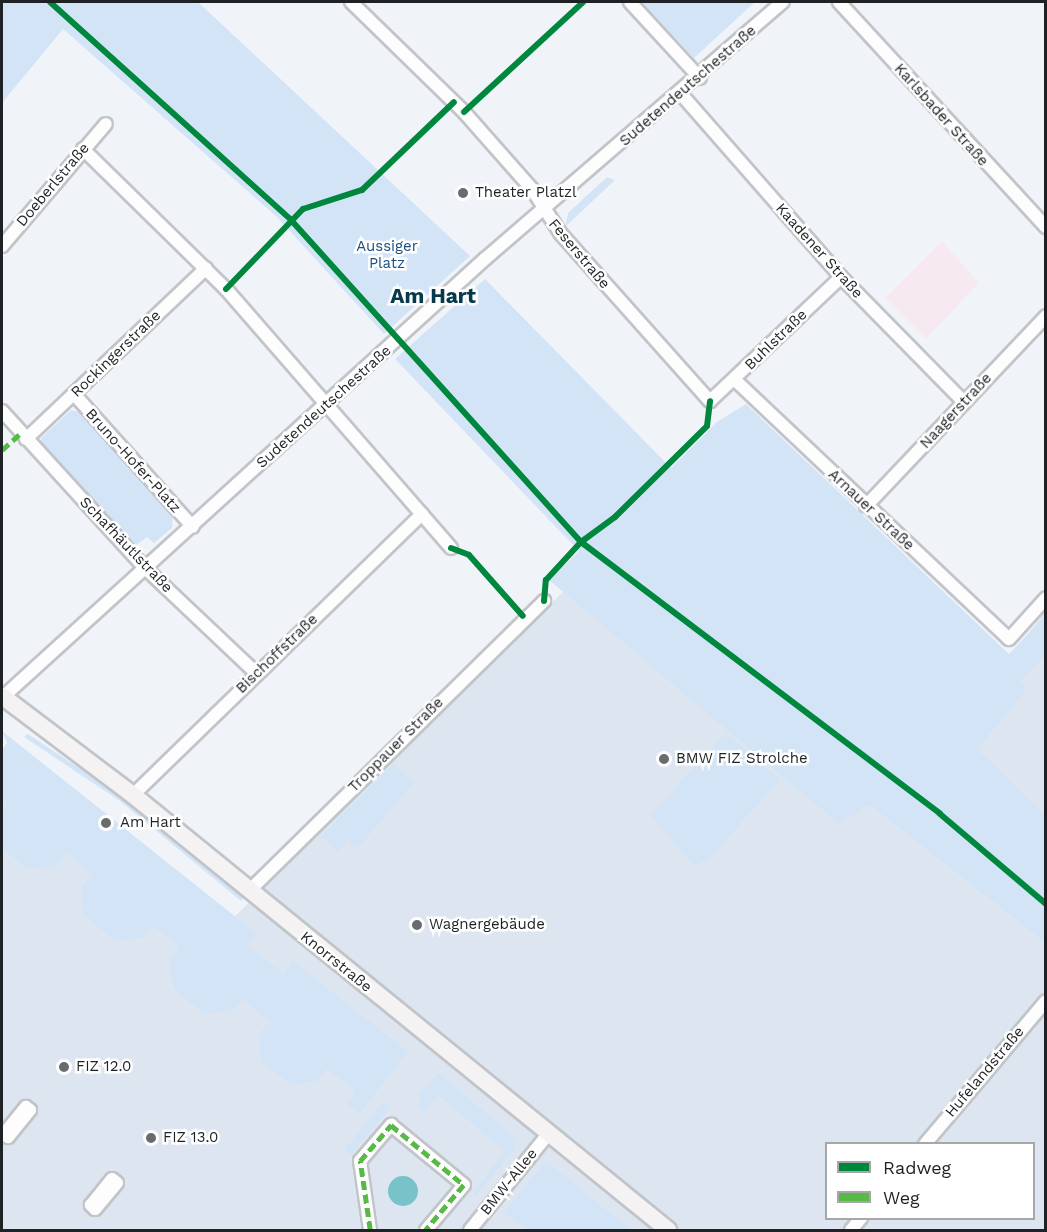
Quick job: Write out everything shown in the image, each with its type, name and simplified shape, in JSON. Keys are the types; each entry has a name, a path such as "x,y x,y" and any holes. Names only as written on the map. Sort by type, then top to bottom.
{"street":[{"name":"Feserstraße","path":"351,2 464,112 532,189 543,211 710,401"},
{"path":"630,2 700,78"},
{"name":"Sudetendeutschestraße","path":"2,696 543,211 700,78 783,2"},
{"name":"Karlsbader Straße","path":"839,2 1046,227"},
{"name":"Kaadener Straße","path":"681,94 841,278 964,402"},
{"name":"Doeberlstraße","path":"2,246 106,124"},
{"path":"83,149 206,268 328,404 451,548"},
{"name":"Rockingerstraße","path":"26,439 206,268"},
{"name":"Buhlstraße","path":"710,401 841,278"},
{"name":"Naagerstraße","path":"866,506 1046,316"},
{"name":"Arnauer Straße","path":"734,379 1009,639 1046,598"},
{"name":"Bruno-Hofer-Platz","path":"74,394 193,527"},
{"name":"Schafhäutlstraße","path":"2,411 144,567 256,673"},
{"name":"Bischoffstraße","path":"133,795 422,514"},
{"name":"Troppauer Straße","path":"249,891 544,601"},
{"name":"Knorrstraße","path":"2,696 133,795 668,1230"},
{"name":"Hufelandstraße","path":"926,1142 1046,1001"},
{"path":"370,1230 360,1161 391,1125 464,1185 426,1230"},
{"name":"BMW-Allee","path":"470,1230 549,1133"}],"shaded area":[{"path":"942,241 979,283 926,339 885,298"},
{"path":"564,591 839,823 869,805 1045,943 1045,1230 2,1230 2,791 205,946"},
{"path":"1045,612 1045,819 952,731"}],"green space":[{"name":"Aussiger Platz","path":"2,2 198,2 470,256 384,334 276,216 63,29 2,103"},
{"path":"642,2 755,2 694,58"},
{"path":"607,177 615,180 565,227 568,213"},
{"path":"485,279 671,468 717,422 746,404 1009,654 1045,616 1045,656 1020,681 1026,691 977,749 1045,815 1045,943 869,805 839,824 549,580 579,551 395,359"},
{"path":"71,410 79,412 173,514 172,528 154,543 147,537 135,546 41,445 41,438"},
{"path":"2,731 256,933 247,945 283,973 293,961 408,1052 359,1114 347,1104 356,1091 327,1069 317,1081 291,1085 261,1061 259,1034 269,1021 242,999 232,1011 204,1014 174,989 168,960 179,946 153,926 142,938 115,941 84,915 81,888 92,874 66,853 55,867 26,868 2,848 2,812 7,805 2,800 2,750 7,743"},
{"path":"726,733 780,779 712,856 695,866 650,815"},
{"path":"28,734 117,793 244,896 241,901 120,801 24,737"},
{"path":"393,764 414,782 358,848 348,840 338,852 321,836"},
{"path":"438,1073 516,1138 514,1150 476,1196 473,1193 505,1151 438,1095 424,1112 419,1107 420,1092"},
{"path":"384,1101 391,1107 351,1155 344,1150"},
{"path":"546,1161 631,1230 528,1230 503,1212"}],"water":[{"path":"403,1176 414,1180 418,1191 414,1202 403,1206 392,1202 388,1191 392,1180"}],"marked path":[{"path":"2,450 21,433"},
{"path":"370,1230 360,1161 391,1125 464,1185 426,1230"}],"cycle path":[{"path":"50,2 291,220 581,542 940,814 1046,904"},
{"path":"464,112 583,2"},
{"path":"226,289 303,209 362,190 454,102"},
{"path":"544,601 546,580 581,542 615,517 707,426 710,401"},
{"path":"451,548 469,555 523,616"}],"place":[{"name":"Theater Platzl","path":"463,193"},
{"name":"BMW FIZ Strolche","path":"664,759"},
{"name":"Am Hart","path":"106,823"},
{"name":"Wagnergebäude","path":"417,925"},
{"name":"FIZ 12.0","path":"64,1067"},
{"name":"FIZ 13.0","path":"151,1138"}],"district":[{"name":"Am Hart","path":"433,296"}]}
